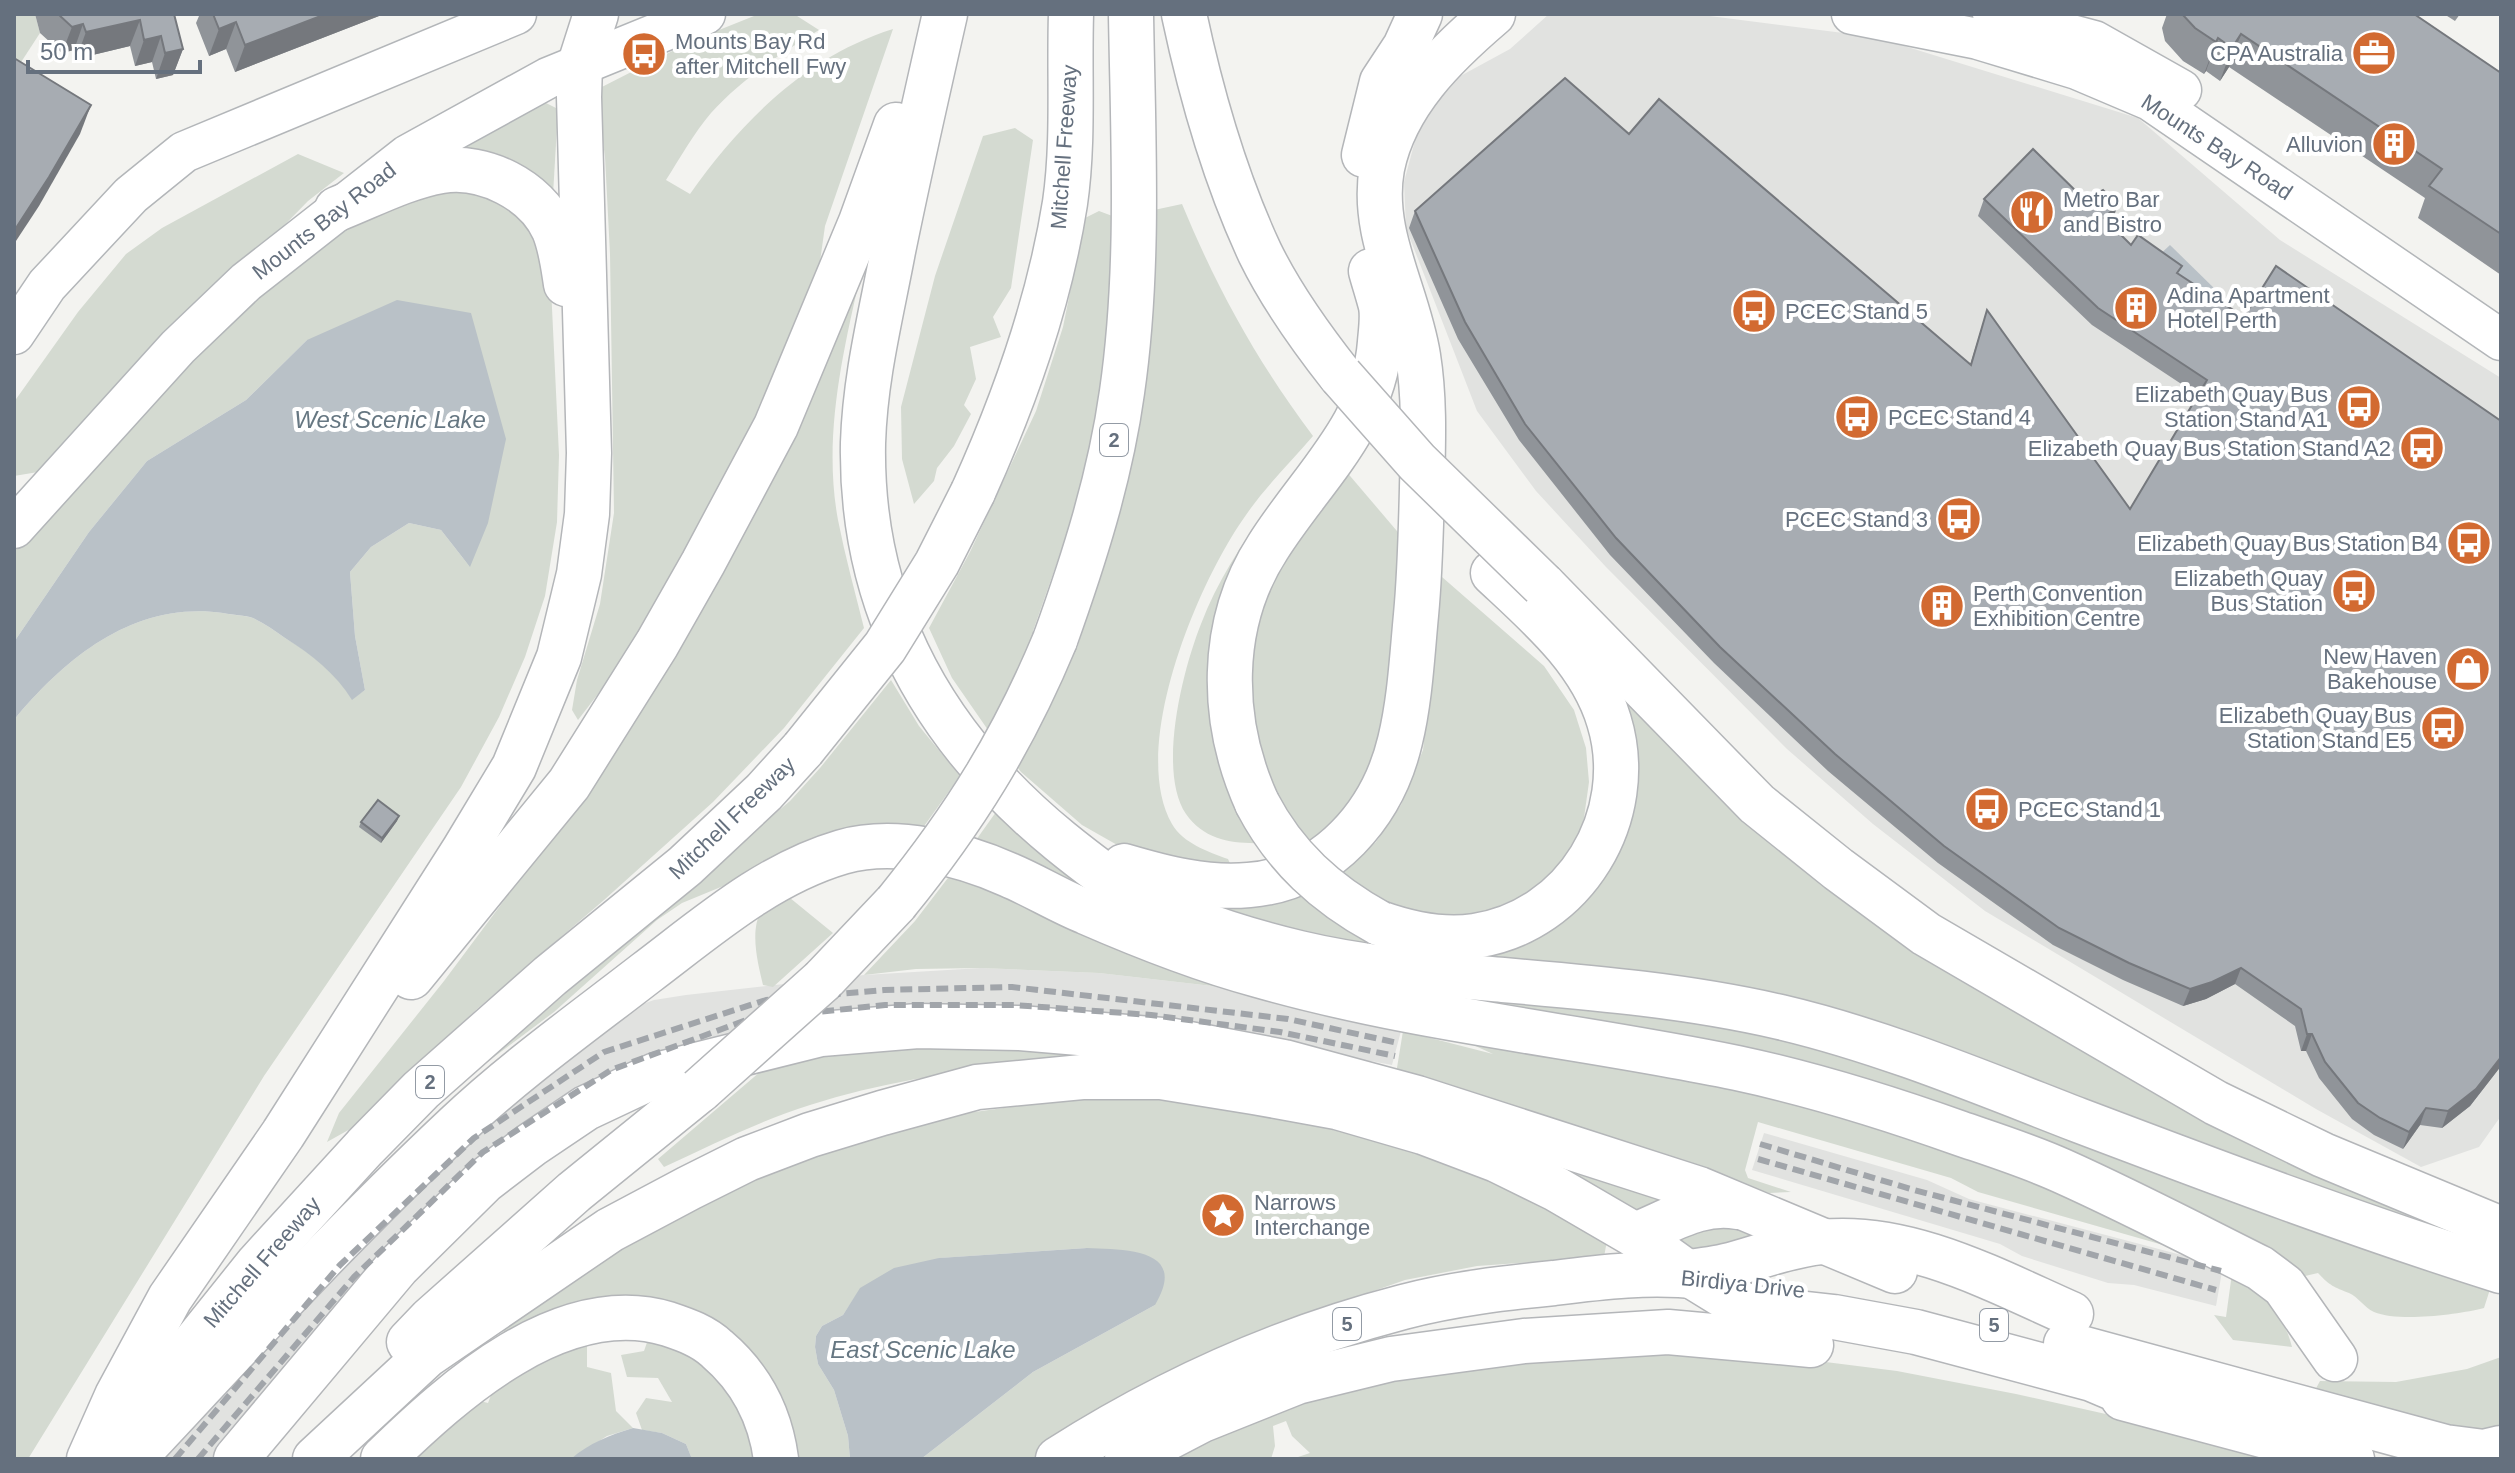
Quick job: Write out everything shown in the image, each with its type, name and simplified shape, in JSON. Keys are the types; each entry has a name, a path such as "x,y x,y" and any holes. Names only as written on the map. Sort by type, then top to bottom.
{"highway":[{"path":"89,1459 117,1396 170,1298 283,1134 514,767 559,657 576,588 587,514 589,453 580,64 596,14"},
{"path":"936,14 880,221 865,415 865,507 876,562 901,638 924,689 956,736 993,780 1072,851 1128,891 1201,924 1300,953 1401,971 1608,989 1716,1004 1849,1036 1988,1085 2337,1218 2501,1271"},
{"path":"283,1134 577,771 657,644 776,426 880,221 945,14"},
{"name":"Mitchell Freeway","path":"102,1459 258,1264 412,1099 550,976 705,848 764,792 885,647 937,563 973,492 1012,403 1042,310 1065,200 1071,14"},
{"name":"2","path":"304,1459 352,1402 431,1319 574,1192 700,1090 823,980 896,903 953,831 991,772 1023,714 1055,640 1098,511 1123,389 1133,248 1131,14"},
{"path":"1161,14 1205,137"},
{"path":"1184,14 1214,195 1237,252 1327,371 1396,452 1493,573 1535,595 1603,702 1609,721 1614,742 1616,781 1613,806 1599,845 1587,867 1556,901 1518,924 1483,934 1450,938 1401,931 1379,923 1334,896 1298,863 1270,828 1257,803 1240,763 1230,709 1231,648 1244,596 1255,570 1290,513 1333,460 1355,425 1378,362 1381,308 1363,233 1360,201 1362,168 1382,82 1412,30 1439,14"},
{"path":"1072,851 1185,882 1222,886 1272,881 1313,864 1337,848 1363,821 1385,787 1406,717 1417,606 1424,408 1413,326 1390,261 1382,220 1379,193 1382,169 1394,129 1417,92 1460,42 1493,14"},
{"path":"337,209 443,171 486,173 513,185 536,206 553,227 561,251 589,453"},
{"path":"1327,371 1417,462 1535,595 1757,804 1926,934 2216,1103 2323,1155 2501,1229"},
{"path":"133,1459 295,1286 460,1122 575,1028 731,909 772,882 849,850 896,847 932,851 981,863 1081,911 1135,932 1239,970 1319,993 1409,1013 1740,1069 1884,1107 1986,1142 2070,1174 2260,1268 2284,1286 2335,1359"},
{"path":"236,1459 398,1266 484,1181 531,1145 586,1108 656,1075 821,1034 918,1026 1020,1028 1174,1041 1227,1050 1337,1075 1417,1098 1699,1189 1895,1271 1833,1268 1700,1280"},
{"path":"315,1459 427,1355 610,1230 747,1159 839,1126 977,1087 1082,1077 1161,1077 1337,1107 1423,1132 1497,1160 1556,1189 1635,1235 1700,1280 1753,1308 1834,1317 1916,1332 2092,1379 2151,1404"},
{"path":"1635,1235 1698,1207 1723,1204 1752,1210"},
{"path":"1587,1339 1627,1330 1723,1267 1797,1246 1823,1242 1869,1242 1905,1249 1977,1273 2071,1314"},
{"name":"Birdiya Drive","path":"1058,1459 1113,1424 1209,1375 1302,1338 1404,1307 1502,1289 1597,1278 1700,1280 1867,1298 1990,1324 2240,1389 2445,1447 2484,1452 2501,1448"},
{"path":"383,1459 493,1366 568,1326 598,1319 630,1317 686,1330 710,1342 729,1359 746,1377 758,1397 772,1431 776,1459"},
{"name":"5","path":"1127,1459 1202,1420 1297,1382 1391,1359 1524,1341 1668,1332 1852,1349 1953,1365 2151,1404 2352,1459"}],"main road":[{"path":"14,334 47,285 131,195 184,152 516,14"},
{"name":"Mounts Bay Road","path":"14,528 32,488 246,282 408,155 485,111 580,64 705,14"},
{"name":"Mounts Bay Road","path":"1852,14 1978,39 2094,41 2150,100 2501,340"},
{"name":"Mounts Bay Road","path":"1993,14 2094,41 2184,92 2501,307"}],"shaded area":[{"path":"14,14 35,14 40,33 14,73"},
{"path":"759,14 794,14 819,30 749,78 705,121 666,180 690,194 731,141 778,94 832,56 893,29 825,226 817,283 781,369 667,585 608,681 578,720 572,710 577,680 600,604 614,513 610,254 605,157 596,90 694,40"},
{"path":"1549,14 1694,14 1875,37 2138,118 2280,240 2501,378 2501,1116 2479,1147 2421,1167 2316,1109 1985,911 1873,824 1787,749 1606,567 1536,491 1477,411 1406,228 1404,182 1416,137 1442,86 1510,49"},
{"path":"540,100 558,109 553,195 444,161 483,126"},
{"path":"1015,128 1033,140 1011,288 993,317 1001,337 970,347 976,379 964,405 971,414 954,446 937,468 934,481 914,504 902,459 901,407 935,276 983,136"},
{"path":"298,154 344,173 308,201 57,458 38,472 14,476 14,402 78,312 126,254 162,228"},
{"path":"460,183 518,208 550,266 559,455 557,522 545,596 525,657 499,717 461,787 264,1076 28,1459 14,1459 14,720 57,675 105,638 161,616 191,612 223,613 257,620 322,664 352,699 365,690 355,636 350,572 371,547 409,523 441,530 470,567 307,340 246,400 147,461 89,532 14,642 14,552 217,328 364,209"},
{"path":"1182,204 1240,324 1313,436 1261,494 1208,580 1175,665 1164,710 1158,752 1161,791 1172,824 1189,842 1228,859 1236,877 1126,850 1082,825 1021,772 988,730 952,678 929,628 970,552 1036,411 1063,327 1085,218 1099,211 1115,217 1105,388 1074,514 1033,631 1077,648 1117,516 1139,415 1152,317 1154,210"},
{"path":"860,277 841,367 833,459 838,520 864,628 784,728 713,802 477,1009 352,1128 327,1142 339,1113 444,981 538,855"},
{"path":"1345,470 1408,544 1380,752 1362,804 1316,851 1269,788 1254,746 1246,651 1286,544"},
{"path":"1280,494 1239,568 1262,843 1240,843 1210,835 1186,814 1178,795 1174,772 1176,720 1194,643 1216,589 1235,556"},
{"path":"1442,577 1544,666 1574,710 1586,748 1589,782 1583,825 1563,866 1530,892 1482,914 1442,920 1388,907 1342,873 1376,842 1401,805 1423,750"},
{"path":"1594,659 1701,773 2398,1204 2501,1257 1959,1063 1228,924 1192,894 1296,885 1432,954 1610,860"},
{"path":"891,680 919,726 960,776 917,836 750,875 682,903 657,920 554,1012 482,1066 511,1036 790,801"},
{"path":"996,812 1102,894 1762,1026 2492,1283 2484,1308 2426,1316 2384,1315 2374,1312 2318,1273 2305,1276 2116,1187 1410,1006 971,847"},
{"path":"954,870 1310,1009 1271,1002 1221,987 1099,973 981,968 916,969 864,975 915,921"},
{"path":"779,889 833,933 773,987 763,985 755,937 762,909"},
{"path":"981,968 1099,973 1221,987 1271,1002 1401,1031 1392,1065 1348,1061 1309,1046 1182,1025 597,1088 216,1459 158,1459 327,1260 615,1014 654,1000 686,995 864,975"},
{"path":"1403,1031 1493,1054 1447,1033 1639,1060 1862,1119 1873,1128 1935,1148 1966,1145 2184,1251 1978,1192 1951,1178 1758,1122 1745,1170 1748,1178 1791,1192 1769,1193 1395,1080"},
{"path":"861,1045 1214,1055 1010,1066 909,1080 791,1111 664,1167 658,1159 781,1054"},
{"path":"1085,1097 1208,1102 1311,1119 1450,1154 1608,1235 1604,1257 1477,1266 1405,1280 1331,1306 1036,1459 921,1459 1033,1372 1155,1305 1087,1248 940,1258 861,1288 843,1315 822,1326 816,1336 815,1347 818,1364 834,1390 848,1436 850,1459 794,1459 723,1330 499,1345 506,1324 633,1232 748,1175 844,1142 960,1114"},
{"path":"1764,1133 1927,1180 1969,1199 2223,1266 2216,1306 2134,1285 2108,1283 2022,1256 2000,1244 1752,1170"},
{"path":"1549,1164 1697,1197 1639,1215"},
{"path":"1704,1219 1788,1238 1713,1259 1678,1243 1679,1233"},
{"path":"2233,1266 2270,1302 2283,1323 2292,1347 2233,1340 2214,1315 2226,1317"},
{"path":"651,1331 726,1371 764,1459 692,1459 686,1444 662,1433 642,1430 636,1413 646,1398 672,1402 658,1378 627,1377 621,1355 644,1351"},
{"path":"587,1337 587,1367 611,1373 616,1411 633,1428 607,1436 571,1459 392,1459 468,1398 488,1403 503,1364"},
{"path":"1523,1352 1770,1355 1897,1371 2016,1394 2307,1459 1292,1459 1310,1453 1292,1436 1286,1421 1273,1426 1275,1446 1271,1459 1170,1459 1227,1430 1313,1394"},
{"path":"2501,1357 2501,1438 2313,1394 2320,1381 2396,1382 2467,1369"}],"water":[{"path":"2170,245 2218,292 2213,298 2155,259"},
{"name":"West Scenic Lake","path":"397,300 471,313 506,439 488,523 470,567 441,530 409,523 371,547 350,572 355,636 365,690 352,700 331,673 313,658 253,618 191,612 161,616 105,638 57,675 14,720 14,642 89,532 147,461 246,400 307,340"},
{"name":"East Scenic Lake","path":"1087,1248 1135,1252 1159,1262 1164,1272 1163,1286 1155,1305 1033,1372 921,1459 850,1459 848,1436 834,1390 818,1364 815,1347 816,1336 822,1326 843,1315 860,1288 894,1268 939,1258"},
{"path":"633,1428 662,1433 686,1444 692,1459 571,1459 600,1440"}],"building":[{"path":"58,14 174,14 183,49 165,53 161,36 144,40 140,20 86,32 83,24 72,27"},
{"path":"213,14 326,14 245,45 236,22 219,29"},
{"path":"2182,14 2414,14 2501,73 2501,234 2429,186 2442,169 2241,34 2232,48 2195,28"},
{"path":"14,58 91,105 14,231"},
{"name":"Perth Convention Exhibition Centre","path":"1565,78 1629,134 1659,99 1971,365 1987,310 2130,509 2207,380 2098,308 1984,199 2033,149 2085,200 2103,190 2118,205 2104,218 2131,245 2138,235 2182,266 2177,273 2244,317 2276,266 2501,421 2501,1057 2476,1089 2448,1111 2426,1108 2409,1132 2358,1103 2325,1062 2312,1034 2307,1034 2301,1009 2241,968 2190,989 2059,928 1944,846 1835,754 1720,647 1616,538 1525,424 1465,322 1415,211"},
{"path":"378,800 399,816 382,838 361,822"}],"railway":[{"path":"175,1459 340,1265 474,1138 604,1052 766,1000 884,990 1012,987 1288,1019 1398,1043"},
{"path":"198,1459 354,1277 483,1152 611,1070 749,1019 885,1005 1014,1005 1151,1015 1280,1032 1395,1056"},
{"path":"1760,1144 1914,1190 2221,1271"},
{"path":"1758,1159 2216,1290"}],"place":[{"name":"CPA Australia","path":"2374,53"},
{"name":"Mounts Bay Rd after Mitchell Fwy","path":"644,54"},
{"name":"Alluvion","path":"2394,144"},
{"name":"Metro Bar and Bistro","path":"2032,212"},
{"name":"Adina Apartment Hotel Perth","path":"2136,308"},
{"name":"PCEC Stand 5","path":"1754,311"},
{"name":"Elizabeth Quay Bus Station Stand A1","path":"2359,407"},
{"name":"PCEC Stand 4","path":"1857,417"},
{"name":"Elizabeth Quay Bus Station Stand A2","path":"2422,448"},
{"name":"PCEC Stand 3","path":"1959,519"},
{"name":"Elizabeth Quay Bus Station B4","path":"2469,543"},
{"name":"Elizabeth Quay Bus Station","path":"2354,591"},
{"name":"Perth Convention Exhibition Centre","path":"1942,606"},
{"name":"New Haven Bakehouse","path":"2468,669"},
{"name":"Elizabeth Quay Bus Station Stand E5","path":"2443,728"},
{"name":"PCEC Stand 1","path":"1987,809"},
{"name":"Narrows Interchange","path":"1223,1215"}]}
